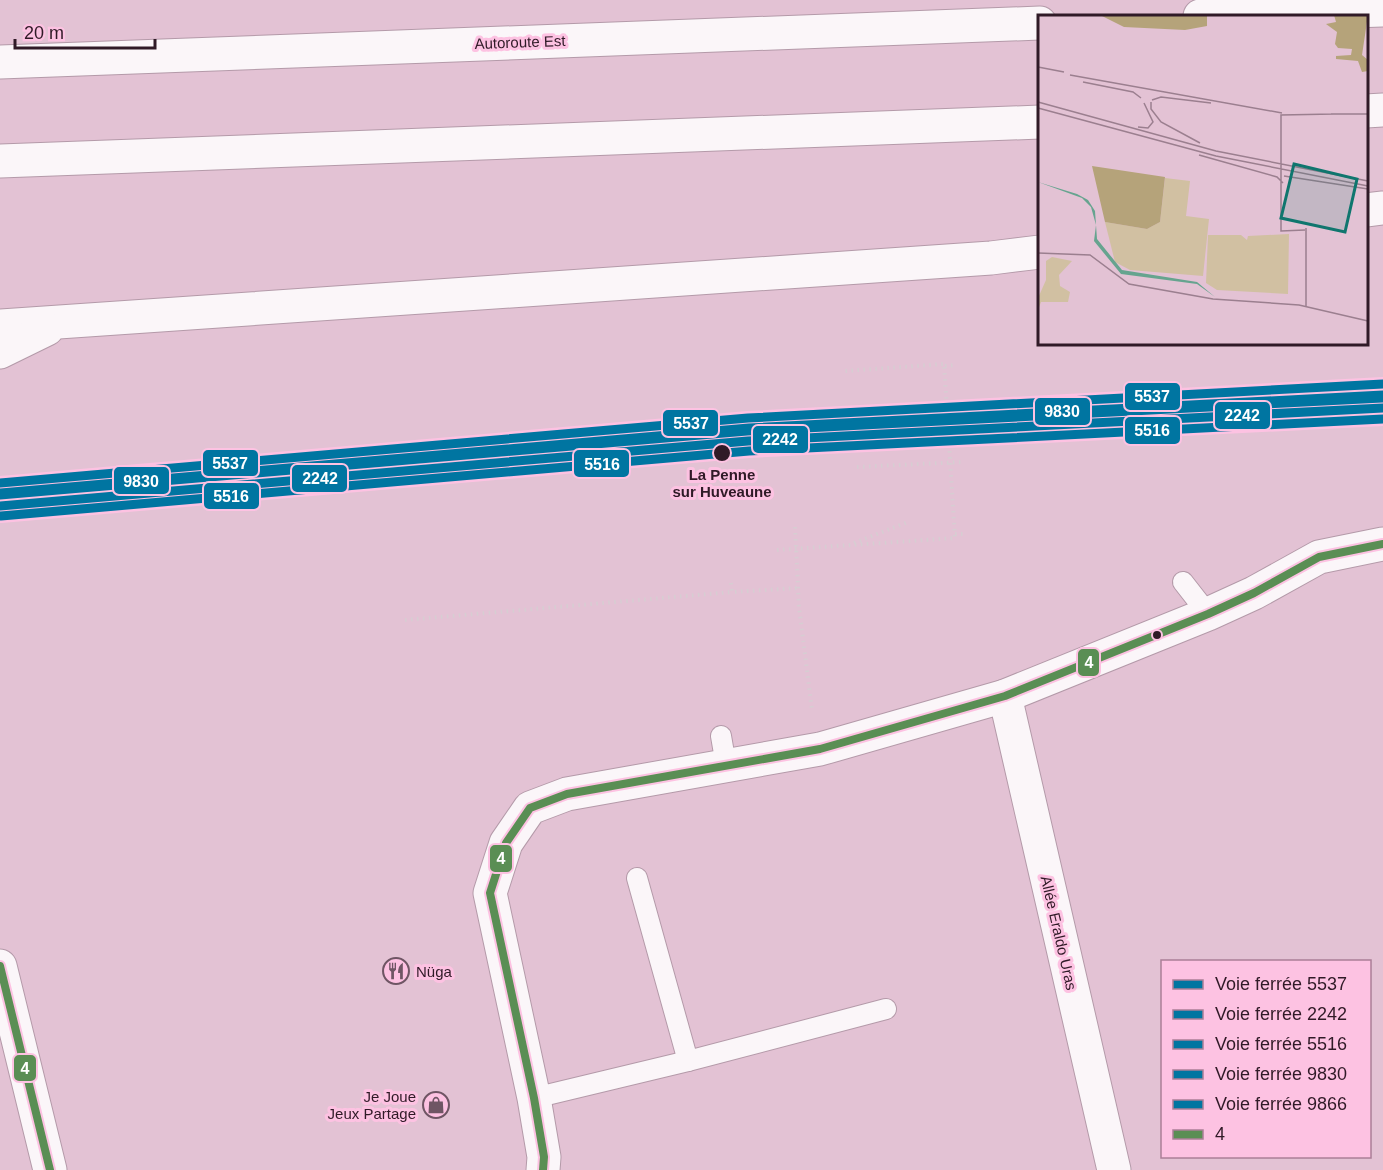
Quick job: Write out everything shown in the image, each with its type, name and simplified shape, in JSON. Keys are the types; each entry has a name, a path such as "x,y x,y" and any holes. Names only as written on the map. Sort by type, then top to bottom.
{"main road":[{"path":"1230,15 1383,10"},
{"name":"Autoroute Est","path":"0,62 1038,22"},
{"path":"1368,111 1383,110"},
{"path":"0,161 1038,123"},
{"path":"1368,210 1383,208"},
{"path":"0,326 979,259 1038,252"},
{"path":"0,352 61,322"},
{"path":"543,1170 544,1157 534,1098 490,893 506,843 530,808 567,794 723,750 820,748 1005,696 1208,614 1254,593 1319,557 1383,544"},
{"name":"Allée Eraldo Uras","path":"1005,696 1114,1170"},
{"path":"0,966 50,1170"}],"lane":[{"path":"1183,582 1208,614"},
{"path":"637,878 688,1061"},
{"path":"534,1098 688,1061 886,1009"}],"path":[{"path":"844,371 956,365"},
{"path":"777,550 955,538 945,366"},
{"path":"857,467 962,462"},
{"path":"851,544 908,522"},
{"path":"795,527 798,588 814,722 820,748"},
{"path":"955,534 966,534"},
{"path":"731,583 732,592"},
{"path":"405,620 798,588"}],"rail line":[{"name":"5537","path":"0,483 748,418 1383,384"},
{"name":"9830","path":"1,493 749,428 1383,395"},
{"name":"9866","path":"0,495 747,431 1382,398"},
{"name":"2242","path":"0,506 748,441 1383,408"},
{"name":"5516","path":"1,516 749,451 1383,419"}],"transit line":[{"name":"4","path":"543,1170 544,1157 534,1098 490,893 506,843 530,808 567,794 820,749 1005,696 1208,614 1254,593 1319,557 1383,544"},
{"name":"4","path":"0,966 50,1170"}],"place":[{"name":"La Penne sur Huveaune","path":"722,453"},
{"name":"Nüga","path":"396,971"},
{"name":"Je Joue Jeux Partage","path":"436,1105"}]}
